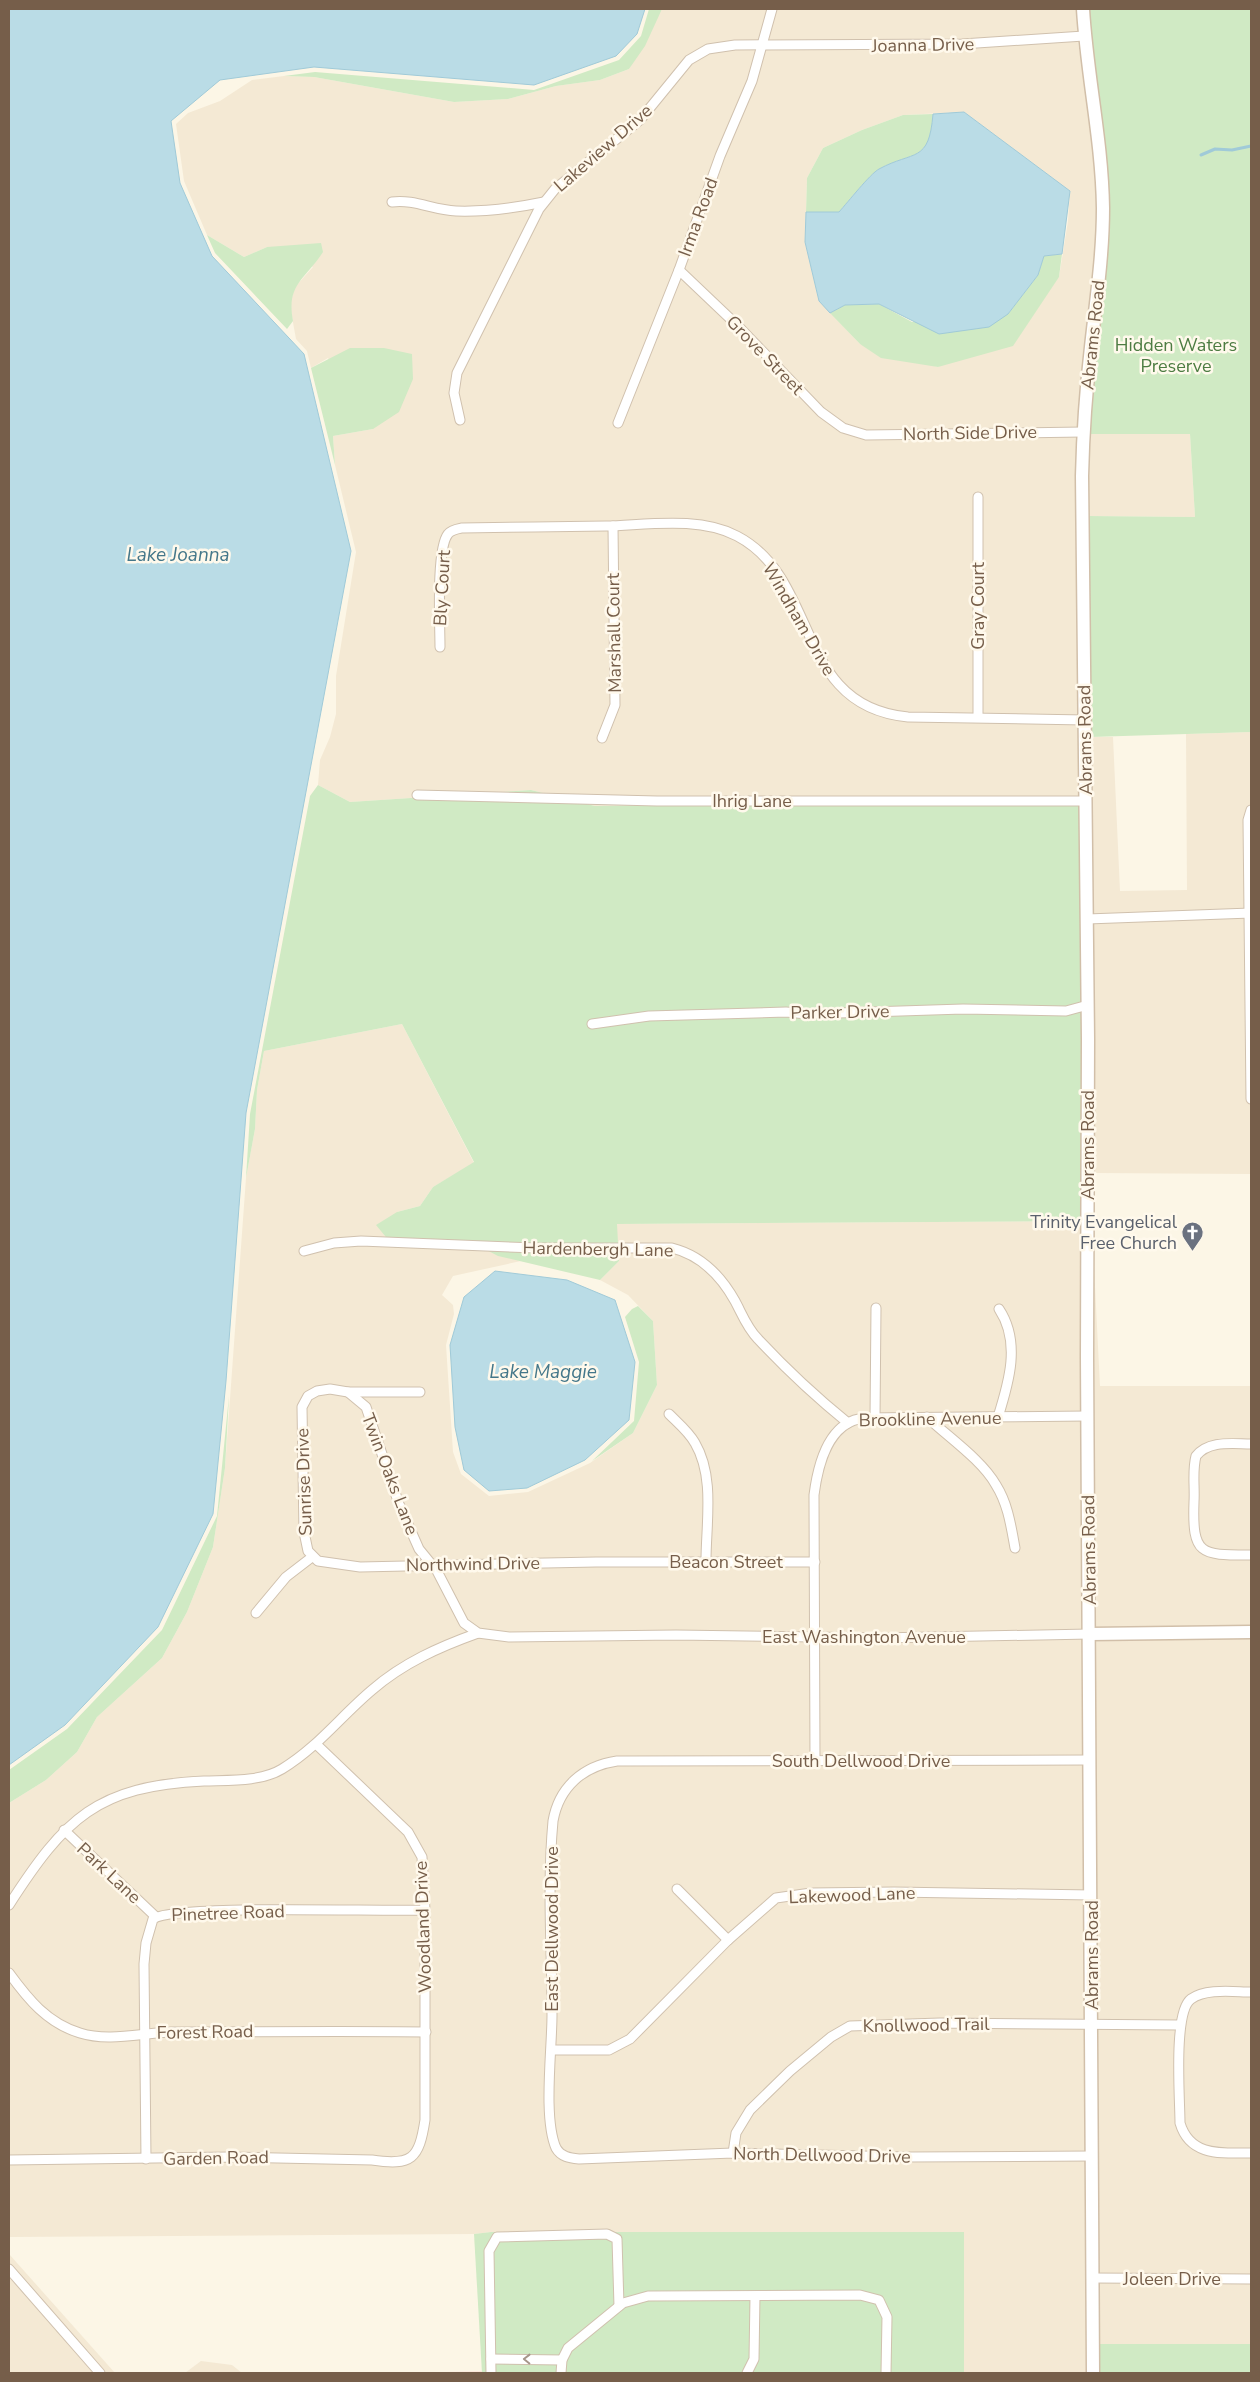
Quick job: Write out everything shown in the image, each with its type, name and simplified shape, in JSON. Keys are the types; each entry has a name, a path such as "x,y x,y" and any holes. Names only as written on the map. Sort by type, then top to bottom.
{"street":[{"name":"Irma Road","path":"618,423 679,270 720,156 752,81 772,9"},
{"name":"Abrams Road","path":"1083,9 1084,36 1099,130 1103,210 1101,261 1083,432 1082,476 1088,1004 1089,1760 1092,1895 1093,2373"},
{"name":"Joanna Drive","path":"762,46 962,44 1084,36"},
{"name":"Lakeview Drive","path":"460,420 454,393 457,373 544,202 567,178 640,120 689,60 703,51 720,46 762,46"},
{"path":"392,202 412,201 456,211 513,208 544,202"},
{"name":"Grove Street","path":"679,270 740,328 820,412 844,428 856,433"},
{"name":"North Side Drive","path":"856,433 1083,432"},
{"name":"Gray Court","path":"978,496 978,716"},
{"name":"Marshall Court","path":"602,738 615,705 613,526"},
{"name":"Windham Drive","path":"451,531 462,528 703,526 737,536 758,551 771,565 798,610 828,673 850,697 864,706 891,715 1085,720"},
{"name":"Bly Court","path":"440,647 442,553 444,543 451,531"},
{"name":"Ihrig Lane","path":"417,795 657,801 1086,801"},
{"path":"1251,810 1248,820 1251,1099"},
{"path":"1087,919 1250,913"},
{"name":"Parker Drive","path":"592,1024 649,1016 786,1012 807,1014 963,1009 1066,1011 1088,1004"},
{"name":"Hardenbergh Lane","path":"304,1251 334,1242 361,1241 536,1248 672,1248 681,1250 694,1256 713,1272 735,1301 746,1324 757,1338 812,1393 848,1422"},
{"path":"874,1418 876,1308"},
{"path":"998,1417 1006,1391 1012,1348 1007,1322 999,1309"},
{"name":"Sunrise Drive","path":"256,1613 286,1578 312,1557 306,1545 304,1532 302,1408 308,1396 316,1392 330,1389 348,1392"},
{"path":"348,1392 420,1392"},
{"name":"Twin Oaks Lane","path":"348,1392 366,1407 410,1531 419,1549 432,1564 464,1623 478,1632"},
{"path":"669,1414 694,1442 705,1470 707,1486 706,1561"},
{"name":"Brookline Avenue","path":"816,1761 814,1515 817,1475 827,1447 848,1422 856,1419 1088,1416"},
{"path":"927,1417 980,1464 996,1485 1009,1517 1015,1548"},
{"path":"1251,1444 1214,1444 1206,1447 1196,1456 1193,1523 1194,1536 1204,1550 1216,1555 1251,1555"},
{"name":"Northwind Drive","path":"312,1557 321,1562 353,1567 432,1564 490,1565 637,1562"},
{"name":"Beacon Street","path":"637,1562 815,1562"},
{"path":"9,1905 64,1830 88,1811 131,1791 152,1785 264,1775 281,1770 316,1745 349,1710 396,1671 444,1645 478,1632"},
{"name":"East Washington Avenue","path":"478,1632 509,1637 959,1638 1251,1632"},
{"name":"Woodland Drive","path":"316,1745 397,1822 418,1847 424,1872 426,2032 425,2120 418,2150"},
{"name":"South Dellwood Drive","path":"633,1761 1089,1760"},
{"name":"East Dellwood Drive","path":"556,2148 551,2119 550,1852 555,1808 568,1785 593,1767 604,1763 633,1761"},
{"name":"Park Lane","path":"64,1830 156,1917"},
{"path":"677,1889 728,1940"},
{"name":"Lakewood Lane","path":"552,2050 609,2050 630,2039 728,1940 769,1902 786,1896 894,1892 1092,1895"},
{"name":"Pinetree Road","path":"146,2159 144,1964 150,1927 156,1917 221,1912 425,1910"},
{"name":"Forest Road","path":"9,1973 34,2006 62,2026 92,2036 145,2033 426,2032"},
{"path":"1251,1992 1197,1996 1186,2004 1180,2025 1180,2122 1182,2130 1187,2138 1200,2149 1216,2153 1251,2152"},
{"name":"Knollwood Trail","path":"733,2153 736,2132 750,2110 790,2071 831,2037 850,2026 940,2023 1180,2025"},
{"name":"North Dellwood Drive","path":"556,2148 562,2155 579,2159 733,2153 906,2157 1092,2156"},
{"name":"Garden Road","path":"9,2160 286,2157 392,2163 408,2160 418,2150"},
{"path":"491,2373 489,2251 497,2237 607,2234 617,2239 619,2306"},
{"path":"9,2269 100,2373"},
{"name":"Joleen Drive","path":"1093,2278 1251,2279"},
{"path":"562,2373 562,2360 568,2348 623,2303 648,2296 860,2295 879,2300 887,2317 886,2373"},
{"path":"747,2373 754,2359 755,2296"},
{"path":"491,2359 562,2360"}],"shaded area":[{"path":"662,9 1077,9 1077,38 1094,130 1098,210 1096,260 1085,348 1081,799 595,806 531,790 350,802 318,785 320,760 330,737 336,714 336,676 356,552 335,465 333,436 373,429 328,358 311,368 307,351 296,339 290,306 294,288 313,267 267,247 244,257 207,235 184,181 176,124 188,113 220,101 252,80 284,76 314,77 454,102 508,99 556,86 600,80 629,69","holes":["964,112 1070,191 1068,221 1059,277 938,367 860,344 819,301 805,242 807,178 823,148 862,130 903,115"]},
{"path":"1088,434 1190,434 1195,517 1088,516"},
{"path":"1251,732 1251,1174 1093,1173 1091,737 1113,737 1120,891 1187,890 1186,734"},
{"path":"402,1024 474,1163 433,1187 420,1206 397,1212 498,1255 521,1261 453,1276 442,1295 453,1305 454,1314 446,1345 453,1452 461,1474 489,1496 528,1492 590,1463 633,1433 657,1385 653,1321 628,1295 600,1280 619,1261 616,1224 1083,1221 1088,2373 964,2373 964,2232 491,2232 474,2234 9,2237 9,1803 46,1780 77,1752 97,1717 162,1658 187,1612 213,1547 225,1468 246,1178 255,1129 257,1090 264,1051"},
{"path":"1092,1227 1100,1386 1251,1386 1251,1627 1095,1628"},
{"path":"1251,1638 1251,2344 1098,2344 1095,1640"},
{"path":"9,2254 115,2373 9,2373"},
{"path":"201,2361 232,2365 242,2373 185,2373"},
{"path":"482,2371 482,2373 405,2373"}],"green space":[{"path":"649,9 662,9 645,46 629,69 600,80 556,86 508,99 454,102 314,77 284,76 315,72 534,90 619,60 641,36"},
{"name":"Hidden Waters Preserve","path":"1088,9 1251,9 1251,732 1091,737 1088,516 1195,517 1190,434 1088,434 1100,330 1107,170"},
{"path":"933,114 928,141 918,153 879,169 839,212 806,212 807,178 823,148 862,130 903,115"},
{"path":"207,235 244,257 267,247 321,243 323,252 295,290 292,299 293,321 287,329 215,253"},
{"path":"1062,254 1059,277 1013,346 938,367 881,358 860,344 830,313 845,305 879,304 912,322 1008,314 1038,275 1044,256"},
{"path":"350,348 384,348 412,354 413,379 399,412 373,429 333,436 335,465 311,368"},
{"path":"318,785 350,802 531,790 595,806 1081,799 1083,1221 617,1224 619,1261 600,1280 498,1256 473,1243 395,1248 376,1225 397,1212 420,1206 433,1187 474,1162 402,1024 264,1051 257,1090 255,1129 246,1178 250,1114 310,796"},
{"path":"638,1306 653,1321 657,1385 633,1433 592,1461 634,1421 639,1362 625,1317 632,1309"},
{"path":"229,1396 225,1468 213,1547 187,1612 162,1658 97,1717 77,1752 46,1780 9,1803 9,1770 67,1729 162,1630 217,1516"},
{"path":"491,2232 964,2232 964,2373 482,2373 474,2234"},
{"path":"1098,2344 1251,2344 1251,2373 1098,2373"}],"water":[{"name":"Lake Joanna","path":"9,9 645,9 637,34 616,56 534,85 314,67 220,80 171,121 180,183 212,256 304,354 351,551 246,1113 226,1381 213,1514 158,1627 65,1725 9,1765"},
{"path":"964,112 1070,191 1062,254 1044,256 1038,275 1008,314 989,327 939,334 879,304 845,305 830,313 819,301 805,242 806,212 839,212 875,172 891,163 918,153 923,148 928,141 933,114"},
{"name":"Lake Maggie","path":"495,1271 567,1280 615,1300 635,1362 629,1420 585,1460 527,1488 489,1491 464,1470 455,1427 450,1345 464,1297"}],"waterway":[{"path":"1201,155 1215,149 1232,150 1251,146"}],"place":[{"name":"Trinity Evangelical Free Church","path":"1193,1251"}]}
